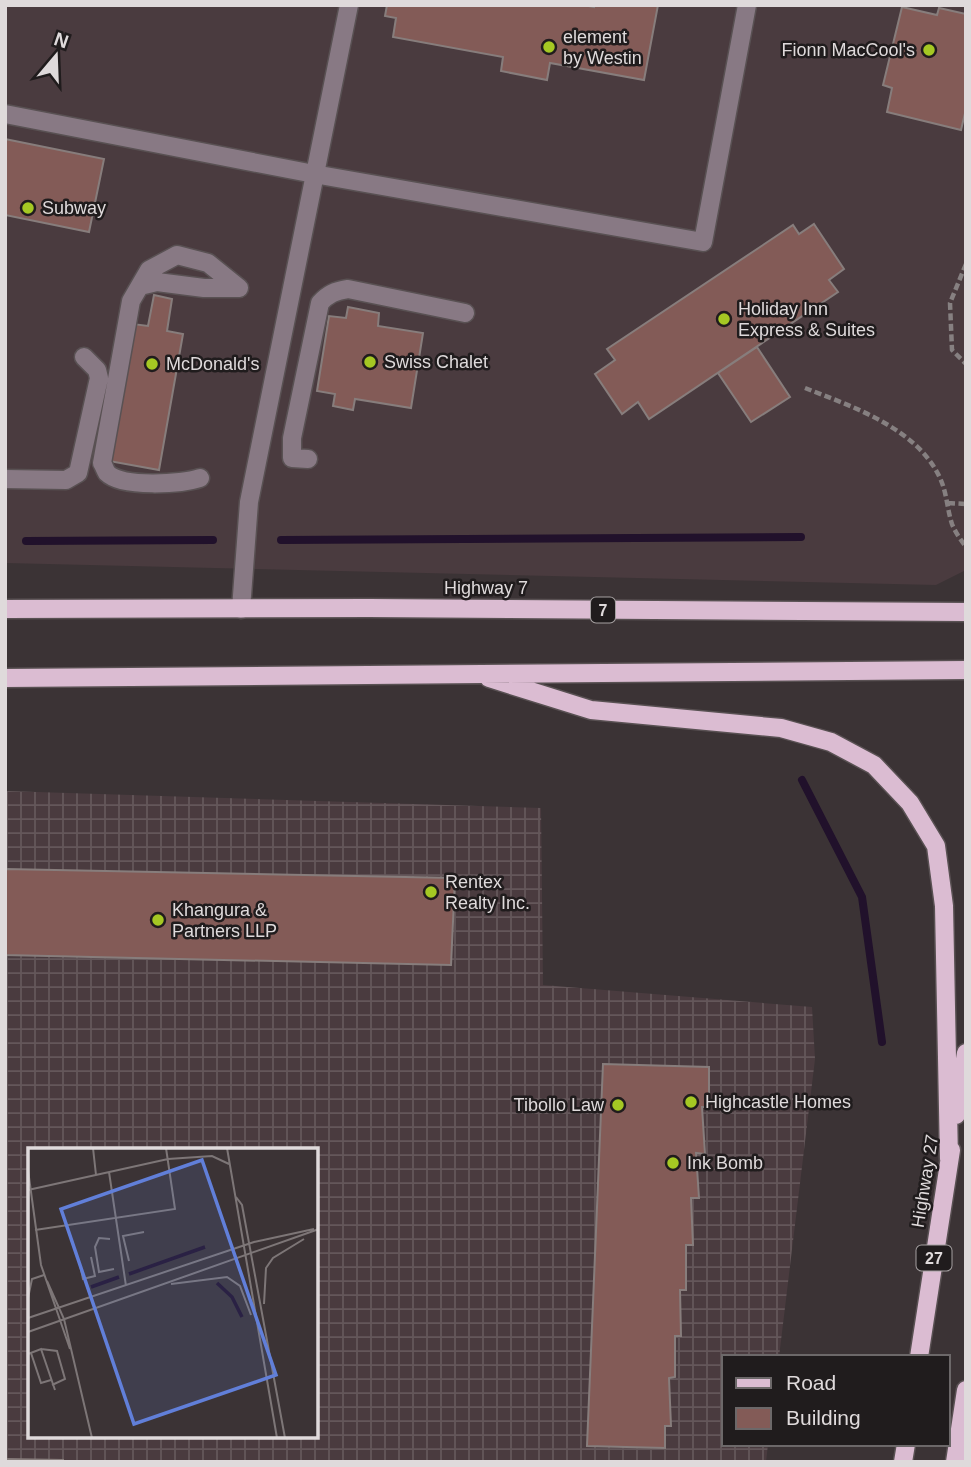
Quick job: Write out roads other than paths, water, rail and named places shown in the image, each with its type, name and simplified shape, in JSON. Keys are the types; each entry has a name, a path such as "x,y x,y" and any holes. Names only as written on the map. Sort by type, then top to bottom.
{"main road":[{"name":"Highway 7","path":"5,609 383,608 966,612"},
{"path":"5,678 966,670"},
{"path":"473,673 591,709 780,728 831,742 874,765 911,803 936,846 944,906 949,1159"},
{"name":"Highway 27","path":"919,1355 966,1053"},
{"path":"955,1462 966,1390"}],"lane":[{"path":"241,609 249,502 349,5"},
{"path":"5,114 314,174 703,242 747,5"},
{"path":"140,286 157,282 204,288 239,288 208,262 177,255 149,270 131,301 102,463 108,474 124,482 186,482 200,478"},
{"path":"308,459 292,458 292,438 320,303 327,296 337,290 348,289 465,313"},
{"path":"5,479 66,480 79,473 99,378 97,370 84,357"}],"waterway":[{"path":"281,540 801,537"},
{"path":"26,541 213,540"},
{"path":"802,780 862,897 882,1042"}],"place":[{"name":"element by Westin","path":"549,47"},
{"name":"Fionn MacCool's","path":"929,50"},
{"name":"Subway","path":"28,208"},
{"name":"Holiday Inn Express & Suites","path":"724,319"},
{"name":"Swiss Chalet","path":"370,362"},
{"name":"McDonald's","path":"152,364"},
{"name":"Rentex Realty Inc.","path":"431,892"},
{"name":"Khangura & Partners LLP","path":"158,920"},
{"name":"Highcastle Homes","path":"691,1102"},
{"name":"Tibollo Law","path":"618,1105"},
{"name":"Ink Bomb","path":"673,1163"}]}
